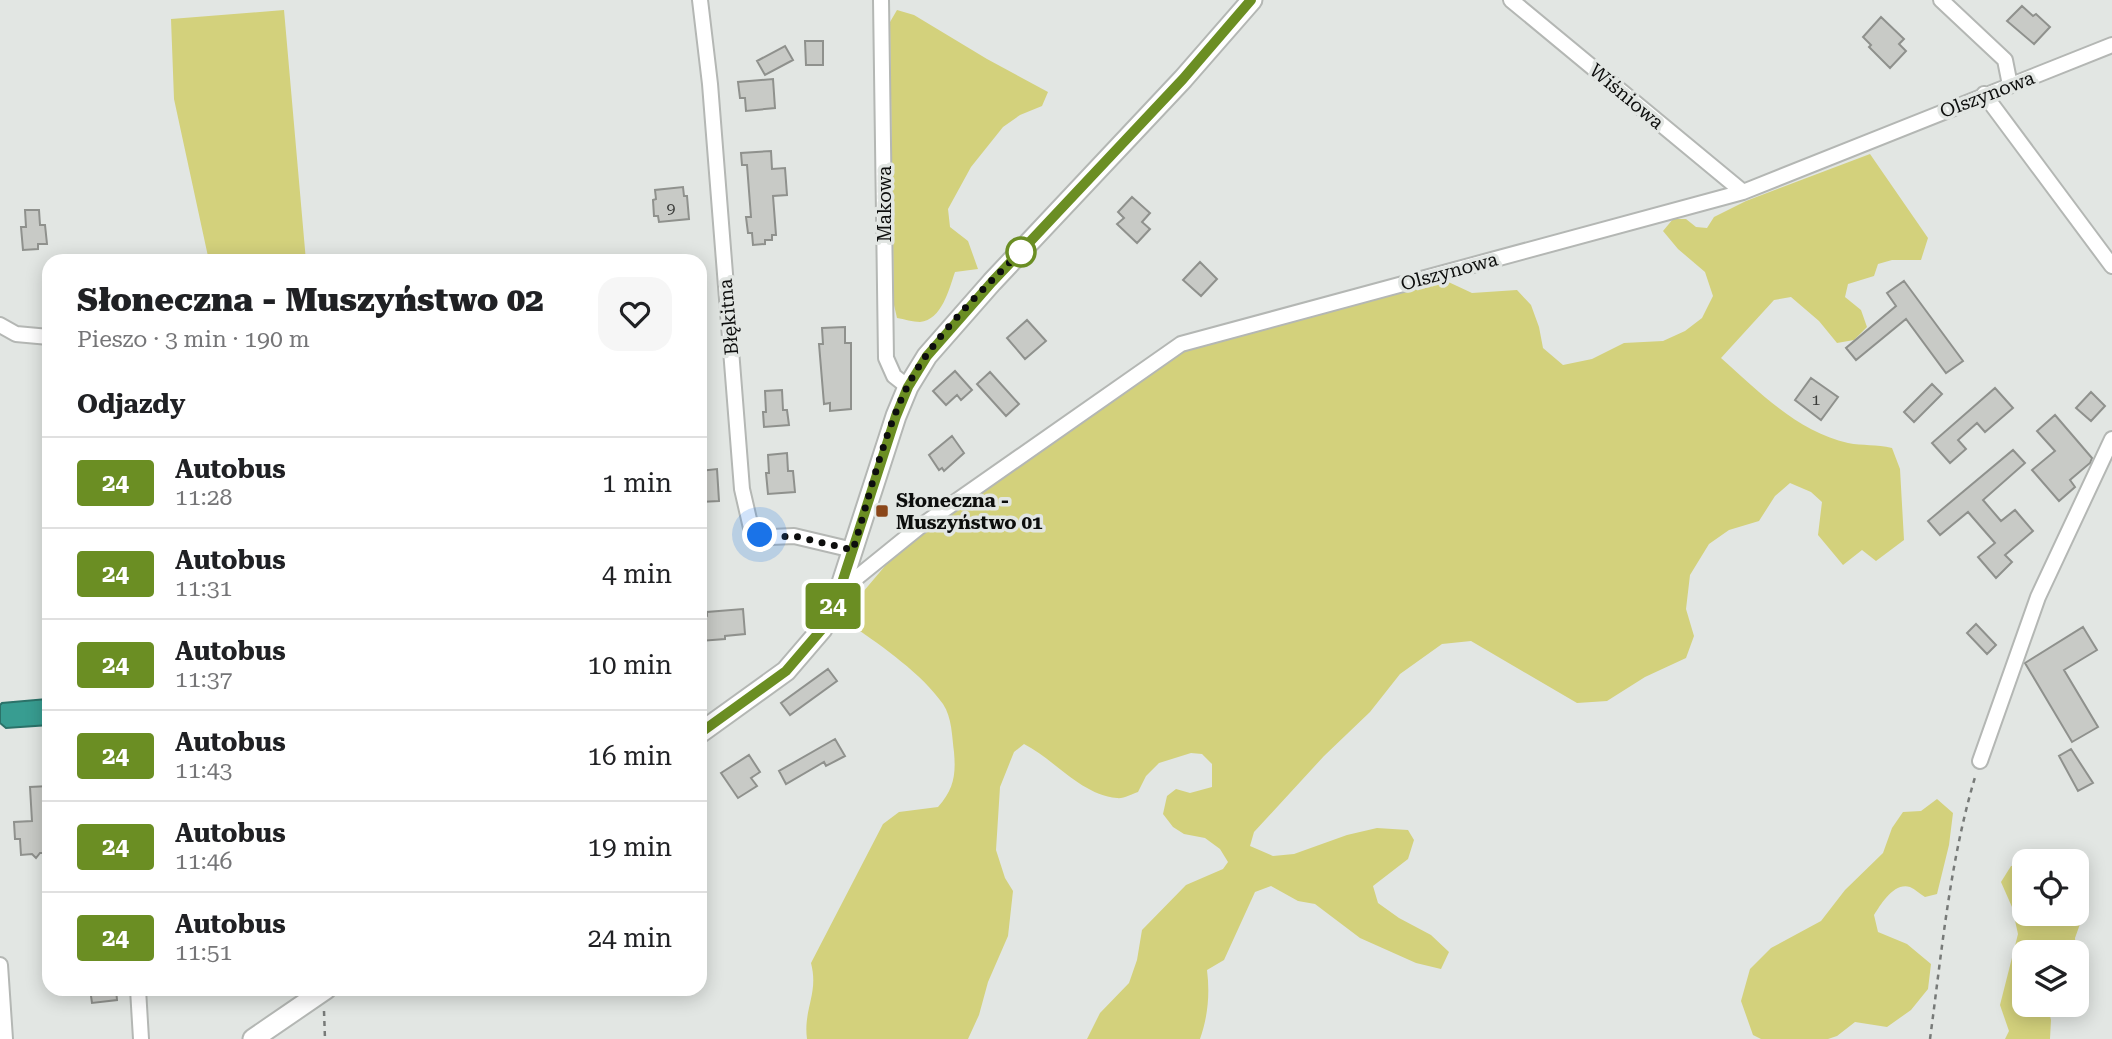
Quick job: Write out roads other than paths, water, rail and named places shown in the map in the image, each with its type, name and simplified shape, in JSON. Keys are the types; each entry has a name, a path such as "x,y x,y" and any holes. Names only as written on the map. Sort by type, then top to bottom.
{"street":[{"name":"Błękitna","path":"700,0 711,98 742,489 751,527 760,535 794,536 853,550"},
{"path":"707,728 794,663 822,629 839,592 881,459 908,387 927,356 948,330 1183,79 1252,0"},
{"name":"Wiśniowa","path":"1511,0 1743,192"},
{"path":"1941,0 2005,60 2010,85"},
{"name":"Makowa","path":"882,7 886,358 894,376 908,387"},
{"name":"Olszynowa","path":"839,592 918,528 1181,344 1743,192 1984,94 2112,46"},
{"path":"1984,94 2112,266"},
{"path":"0,325 16,334 42,336"},
{"path":"1980,761 2038,597 2112,439"},
{"path":"0,965 5,1039"},
{"path":"138,996 141,1039"},
{"path":"253,1039 315,996"}],"water":[{"path":"42,699 42,725 6,728 0,723 2,703"}],"place":[{"name":"Słoneczna - Muszyństwo 01","path":"882,511"}]}
